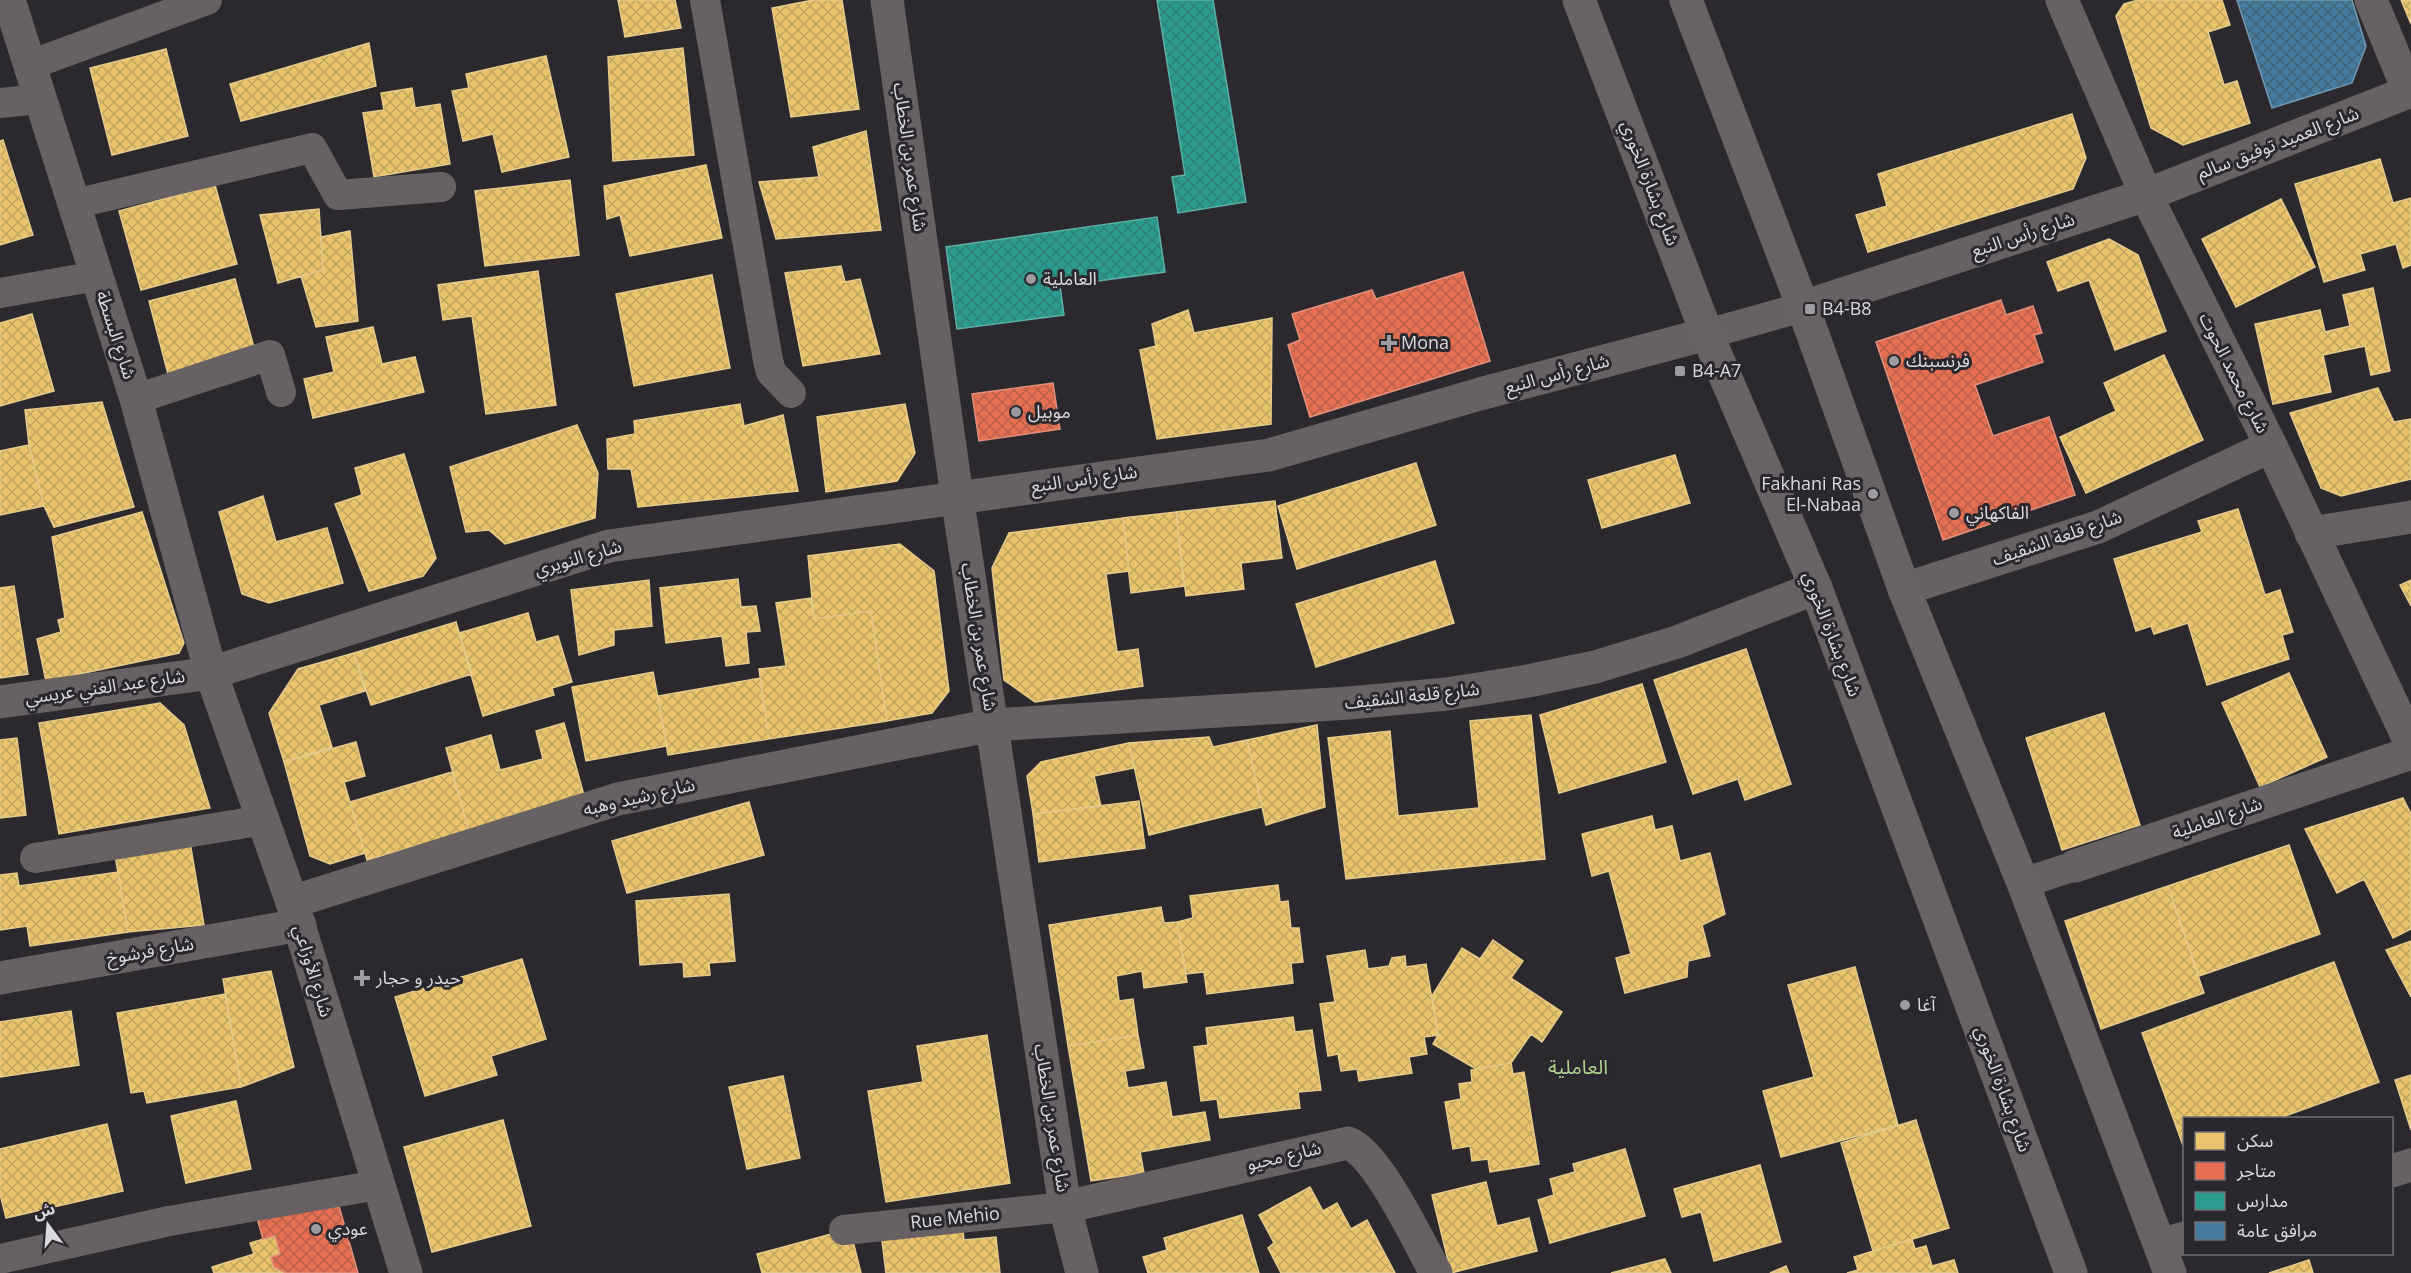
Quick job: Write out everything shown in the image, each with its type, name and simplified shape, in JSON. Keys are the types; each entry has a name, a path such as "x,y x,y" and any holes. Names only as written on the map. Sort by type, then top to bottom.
{"main road":[{"name":"شارع بشارة الخوري","path":"1579,0 1707,334 1816,588 2071,1273"},
{"path":"1686,0 1803,306 1904,589 2171,1252"}],"street":[{"name":"شارع البسطة","path":"9,0 136,399 211,673"},
{"path":"30,65 207,0"},
{"path":"705,0 768,360 771,372 791,393"},
{"name":"شارع عمر بن الخطاب","path":"887,0 957,496 1065,1207 1083,1273"},
{"path":"2371,0 2410,93"},
{"name":"شارع محمد الحوت","path":"2069,2 2145,195 2271,446 2411,744"},
{"name":"شارع العميد توفيق سالم","path":"2145,195 2410,93"},
{"path":"0,103 40,99"},
{"path":"74,204 312,148 338,195 441,187"},
{"name":"شارع رأس النبع","path":"957,496 1269,455 1480,394 1803,306 2145,195"},
{"path":"0,293 97,276"},
{"path":"136,399 270,355 281,392"},
{"name":"شارع قلعة الشقيف","path":"1904,589 2098,527 2271,446"},
{"name":"شارع النويري","path":"211,673 609,546 957,496"},
{"path":"2312,533 2411,518"},
{"name":"شارع قلعة الشقيف","path":"993,725 1349,703 1447,694 1516,683 1595,667 1677,642 1816,588"},
{"name":"شارع عبد الغني عريسي","path":"0,702 211,673"},
{"name":"شارع الأوزاعي","path":"211,673 296,913 406,1273"},
{"name":"شارع رشيد وهبه","path":"296,913 618,799 993,725"},
{"name":"شارع العاملية","path":"2023,883 2411,753"},
{"path":"35,858 264,820"},
{"name":"شارع فرشوخ","path":"0,978 296,913"},
{"name":"شارع محيو","path":"1065,1207 1348,1143 1358,1147 1375,1166 1436,1273"},
{"path":"2393,1170 2411,1165"},
{"path":"0,1259 169,1221 378,1185"},
{"name":"Rue Mehio","path":"844,1230 1065,1207"}],"building: سكن":[{"path":"618,0 675,0 681,28 625,37"},
{"path":"813,0 842,0 859,109 791,117 772,8"},
{"path":"2138,0 2222,0 2230,25 2208,32 2224,85 2237,81 2250,123 2183,145 2151,128 2116,16 2124,4"},
{"path":"2401,0 2411,0 2411,24"},
{"path":"369,43 376,86 241,121 230,84"},
{"path":"683,48 694,155 613,161 608,57"},
{"path":"166,49 188,136 112,155 90,68"},
{"path":"546,56 569,157 502,172 493,134 463,141 452,91 469,88 466,74"},
{"path":"412,88 415,108 440,104 450,164 374,177 363,113 384,110 381,93"},
{"path":"2072,114 2086,158 2073,189 1868,252 1856,215 1887,206 1878,174"},
{"path":"866,131 881,230 776,239 759,182 819,177 813,147"},
{"path":"3,140 33,235 0,245 0,141"},
{"path":"2380,159 2393,203 2411,198 2411,265 2403,268 2396,244 2360,254 2365,270 2324,282 2295,184"},
{"path":"706,165 722,238 630,256 620,215 607,219 604,186"},
{"path":"570,180 579,255 485,266 475,191"},
{"path":"215,185 237,264 141,290 119,211"},
{"path":"2281,199 2315,267 2236,307 2202,239"},
{"path":"319,209 323,270 278,283 260,215"},
{"path":"350,231 358,321 316,327 301,276 323,270 321,237"},
{"path":"2109,239 2138,255 2166,331 2115,350 2089,280 2058,291 2047,262"},
{"path":"841,266 845,282 860,279 880,354 803,366 785,273"},
{"path":"538,271 556,405 486,414 472,316 443,320 438,285"},
{"path":"712,275 730,368 634,386 616,294"},
{"path":"235,279 255,351 168,374 149,301"},
{"path":"2373,288 2390,371 2371,375 2365,346 2323,355 2331,392 2273,404 2255,324 2320,310 2325,332 2350,326 2343,295"},
{"path":"1188,310 1194,333 1272,318 1271,424 1157,439 1140,350 1156,346 1152,324"},
{"path":"32,314 54,391 0,406 0,323"},
{"path":"373,327 382,364 415,357 424,392 313,418 304,379 334,372 326,337"},
{"path":"2164,355 2203,440 2086,493 2060,437 2116,411 2104,383"},
{"path":"2378,388 2394,422 2411,419 2411,479 2341,496 2321,488 2290,413"},
{"path":"102,402 134,507 54,527 44,506 29,445 25,410"},
{"path":"740,404 744,426 783,415 798,491 638,507 631,469 608,469 607,439 635,434 634,421"},
{"path":"905,404 915,453 897,481 826,492 817,417"},
{"path":"577,425 598,473 595,518 505,544 489,530 466,532 450,467"},
{"path":"29,445 44,506 0,515 0,451"},
{"path":"404,454 436,558 423,576 369,591 335,504 362,495 355,468"},
{"path":"1675,455 1690,503 1602,528 1588,480"},
{"path":"1416,463 1436,525 1297,569 1278,506"},
{"path":"263,496 276,542 327,528 343,583 269,603 242,594 219,512"},
{"path":"1275,501 1282,558 1241,563 1244,589 1186,596 1176,512"},
{"path":"2238,509 2265,595 2280,590 2293,632 2282,635 2289,659 2207,685 2188,623 2154,634 2151,626 2136,631 2114,559 2202,532 2198,521"},
{"path":"142,512 184,643 179,653 46,681 37,639 61,632 58,620 65,618 52,537"},
{"path":"1176,512 1184,586 1131,593 1123,518"},
{"path":"1123,518 1129,571 1106,574 1117,652 1138,649 1143,686 1035,702 1004,680 992,568 1009,533"},
{"path":"900,544 934,571 949,691 932,713 887,721 871,611 814,619 808,556"},
{"path":"1435,561 1454,623 1316,667 1296,604"},
{"path":"738,579 741,607 756,606 760,631 746,632 749,663 726,666 722,636 666,643 660,588"},
{"path":"649,580 652,626 614,630 614,645 579,655 571,590"},
{"path":"2411,580 2411,606 2400,585"},
{"path":"14,586 28,674 0,678 0,588"},
{"path":"811,598 814,619 871,611 887,721 769,739 759,669 786,666 776,603"},
{"path":"528,613 536,642 558,636 572,682 552,688 554,695 483,716 459,633"},
{"path":"456,622 472,674 371,705 354,653"},
{"path":"1746,649 1791,784 1745,800 1738,779 1693,794 1654,680"},
{"path":"354,653 365,691 319,705 332,747 284,762 269,713 298,669"},
{"path":"653,672 667,746 586,761 572,687"},
{"path":"2289,673 2327,757 2260,787 2222,703"},
{"path":"760,678 769,739 668,755 658,696"},
{"path":"1642,684 1666,762 1559,793 1540,715"},
{"path":"160,703 184,725 210,808 59,834 39,723"},
{"path":"2104,713 2140,825 2062,850 2026,738"},
{"path":"1531,715 1545,859 1346,879 1328,738 1390,731 1398,816 1479,808 1470,721"},
{"path":"564,723 585,799 469,831 446,748 491,735 500,770 543,759 536,731"},
{"path":"1317,725 1325,807 1266,825 1247,740"},
{"path":"1209,737 1213,747 1247,740 1262,807 1149,835 1129,743"},
{"path":"17,738 26,815 0,818 0,740"},
{"path":"356,742 365,776 344,782 365,853 330,864 310,856 284,762"},
{"path":"1129,743 1134,768 1094,776 1101,806 1033,814 1027,776 1041,762"},
{"path":"452,772 469,831 367,860 350,802"},
{"path":"2403,798 2411,814 2411,929 2393,938 2364,879 2337,893 2305,829"},
{"path":"1139,801 1145,848 1039,862 1033,814"},
{"path":"749,802 764,855 627,893 612,841"},
{"path":"1652,816 1655,830 1672,826 1680,861 1710,853 1725,914 1702,925 1710,956 1688,961 1687,977 1625,993 1616,958 1631,954 1609,871 1592,876 1582,834"},
{"path":"190,842 204,925 128,932 115,855"},
{"path":"2289,845 2320,934 2199,976 2168,886"},
{"path":"118,872 128,932 30,946 27,926 0,930 0,875 17,873 19,886"},
{"path":"1278,885 1280,902 1288,901 1291,928 1299,928 1303,962 1291,963 1293,983 1207,994 1204,972 1186,974 1177,922 1193,918 1190,896"},
{"path":"2168,886 2204,993 2101,1029 2065,921"},
{"path":"729,894 735,961 709,963 710,975 684,977 683,962 640,965 636,901"},
{"path":"1161,907 1164,923 1177,922 1187,982 1144,988 1142,971 1116,976 1119,1001 1133,999 1138,1035 1068,1046 1049,925"},
{"path":"1493,940 1523,961 1511,978 1562,1012 1542,1042 1531,1034 1511,1063 1476,1069 1433,1044 1438,1035 1432,996 1462,948 1480,959"},
{"path":"2411,941 2411,997 2386,950"},
{"path":"1365,950 1368,969 1389,966 1392,958 1405,956 1406,967 1426,964 1438,1035 1424,1037 1427,1054 1409,1057 1412,1073 1359,1081 1357,1069 1341,1071 1338,1054 1328,1056 1320,1004 1335,1002 1327,956"},
{"path":"522,959 546,1039 491,1056 497,1075 425,1096 395,997"},
{"path":"2334,962 2379,1082 2283,1117 2183,1117 2183,1145 2142,1033"},
{"path":"1855,967 1898,1125 1781,1157 1763,1091 1814,1077 1788,985"},
{"path":"271,971 294,1067 241,1087 223,979"},
{"path":"225,994 241,1087 147,1103 144,1091 131,1093 117,1013"},
{"path":"71,1011 79,1065 0,1077 0,1022"},
{"path":"1293,1017 1295,1032 1312,1030 1321,1090 1298,1092 1300,1108 1220,1118 1217,1099 1201,1101 1194,1047 1208,1045 1206,1028"},
{"path":"987,1035 1010,1183 886,1202 868,1091 923,1082 917,1046"},
{"path":"1138,1035 1144,1068 1125,1071 1128,1088 1166,1082 1172,1117 1205,1112 1210,1140 1140,1152 1144,1173 1091,1181 1068,1046"},
{"path":"1511,1063 1513,1074 1524,1072 1539,1164 1490,1172 1488,1159 1472,1161 1470,1146 1453,1149 1445,1102 1461,1099 1459,1084 1472,1082 1471,1070"},
{"path":"2411,1075 2411,1130 2395,1080"},
{"path":"783,1076 800,1158 747,1169 729,1087"},
{"path":"236,1101 251,1169 186,1183 171,1116"},
{"path":"503,1120 531,1226 432,1252 404,1147"},
{"path":"1916,1120 1949,1228 1873,1251 1841,1143"},
{"path":"107,1124 123,1191 6,1218 0,1194 0,1149"},
{"path":"1625,1149 1645,1216 1550,1243 1538,1200 1554,1195 1550,1179 1575,1172 1573,1164"},
{"path":"1760,1165 1781,1242 1714,1261 1701,1212 1682,1217 1674,1189"},
{"path":"1486,1182 1497,1226 1529,1218 1537,1251 1451,1273 1432,1195"},
{"path":"1310,1187 1323,1211 1337,1203 1351,1229 1367,1220 1395,1273 1281,1273 1268,1248 1274,1243 1259,1215"},
{"path":"1242,1215 1259,1273 1148,1273 1143,1257 1167,1250 1164,1238"},
{"path":"962,1223 964,1240 996,1237 1000,1273 886,1273 881,1233"},
{"path":"850,1229 861,1273 762,1273 757,1254"},
{"path":"275,1236 280,1254 271,1257 274,1267 286,1273 214,1273 212,1267 254,1254 250,1243"},
{"path":"1912,1239 1915,1249 1926,1246 1932,1266 1954,1260 1958,1273 1847,1273 1858,1270 1854,1257"},
{"path":"1665,1259 1671,1273 1611,1273"},
{"path":"2309,1260 2313,1273 2269,1273"},
{"path":"1786,1266 1789,1273 1770,1273"}],"building: متاجر":[{"name":"Mona","path":"1463,272 1490,361 1310,417 1288,345 1300,340 1292,314 1372,290 1376,299"},
{"path":"2001,300 2006,315 2033,306 2042,333 2034,335 2043,362 1975,385 1993,436 2049,417 2075,495 1943,540 1876,342"},
{"name":"موبيل","path":"1053,383 1060,429 979,441 972,394"},
{"path":"339,1206 358,1273 286,1273 274,1267 271,1257 280,1254 275,1236 263,1239 257,1218"}],"building: مدارس":[{"path":"1157,0 1213,0 1246,202 1178,213 1172,177 1185,175"},
{"name":"العاملية","path":"1157,217 1165,272 1060,286 1064,315 957,329 946,247"}],"building: مرافق عامة":[{"path":"2237,0 2352,0 2366,46 2352,83 2272,108"}],"place":[{"name":"العاملية","path":"1031,279"},
{"name":"B4-B8","path":"1810,309"},
{"name":"Mona","path":"1389,343"},
{"name":"فرنسبنك","path":"1894,361"},
{"name":"B4-A7","path":"1680,371"},
{"name":"موبيل","path":"1016,412"},
{"name":"Fakhani Ras El-Nabaa","path":"1873,494"},
{"name":"الفاكهاني","path":"1954,513"},
{"name":"حيدر و حجار","path":"362,978"},
{"name":"آغا","path":"1905,1005"},
{"name":"عودي","path":"316,1229"}],"district":[{"name":"العاملية","path":"1578,1067"}]}
